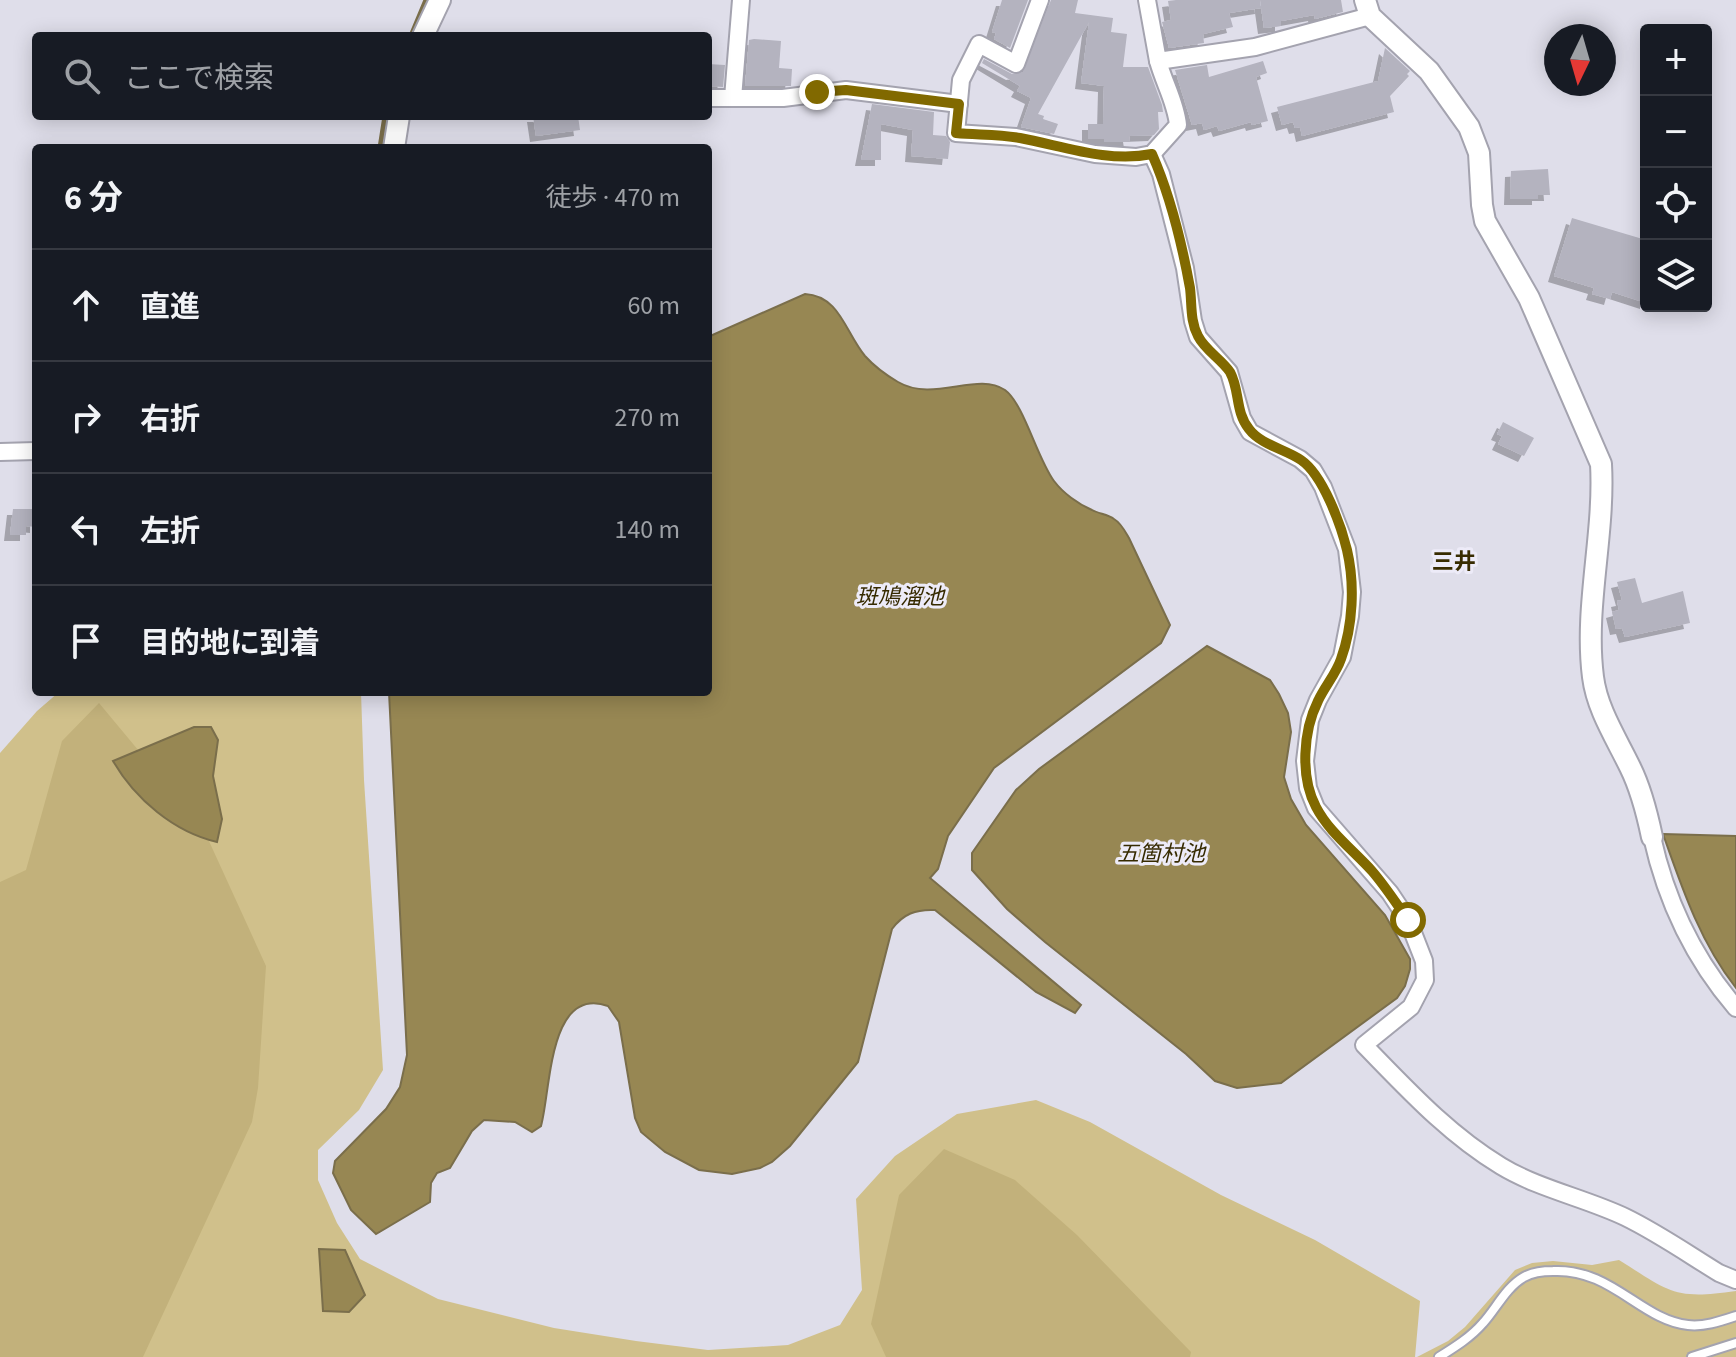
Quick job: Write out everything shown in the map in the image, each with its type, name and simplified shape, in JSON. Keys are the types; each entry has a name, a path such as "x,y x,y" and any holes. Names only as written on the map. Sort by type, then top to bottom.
{"street":[{"path":"425,32 440,0"},
{"path":"733,98 741,0"},
{"path":"1040,0 1016,64 979,44 961,80 956,133 1016,137 1095,154 1136,157 1152,154 1178,125 1177,111 1158,61 1147,0"},
{"path":"1158,61 1255,47 1367,8 1429,71 1469,127 1479,153 1485,221 1529,298 1601,464 1603,492 1591,633 1593,678 1598,701 1632,770 1672,904 1692,946 1736,1008"},
{"path":"712,98 783,98 846,90 959,104"},
{"path":"395,144 398,120"},
{"path":"1152,154 1161,174 1182,256 1198,337 1229,372 1242,418 1250,432 1300,459 1313,470 1323,487 1347,549 1352,592 1350,616 1342,657 1310,720 1305,761 1308,788 1316,808 1390,893 1408,920 1424,961 1425,980 1411,1007 1364,1045 1434,1117 1503,1167 1624,1217 1736,1280"},
{"path":"0,452 32,451"}],"lane":[{"path":"1439,1357 1481,1326 1513,1286 1538,1272 1560,1271 1593,1277 1672,1321 1690,1325 1712,1324 1736,1316"},
{"path":"1692,1357 1736,1343"}],"shaded area":[{"path":"54,696 361,696 383,1070 359,1110 318,1150 318,1180 337,1223 360,1259 438,1299 554,1328 636,1341 708,1350 788,1345 840,1325 862,1290 856,1199 895,1156 957,1114 1036,1100 1090,1122 1221,1195 1315,1240 1420,1301 1415,1357 115,1357 0,905 0,753"},
{"path":"99,703 203,828 266,966 258,1088 252,1122 143,1357 0,1357 0,882 26,870 62,741"},
{"path":"944,1149 1015,1180 1077,1235 1191,1352 1190,1357 886,1357 871,1324 899,1195"},
{"path":"1619,1260 1673,1291 1715,1294 1736,1291 1736,1357 1417,1357 1448,1341 1465,1327 1515,1270 1532,1263 1553,1261 1592,1265"}],"water":[{"name":"斑鳩溜池","path":"805,294 817,296 834,308 865,356 898,382 912,388 940,389 982,384 1005,390 1018,407 1048,471 1058,485 1076,501 1112,517 1123,527 1170,625 1161,643 994,768 948,836 938,869 930,878 1081,1005 1075,1013 1036,992 935,910 910,914 892,929 858,1062 790,1146 772,1162 732,1174 699,1170 665,1152 641,1132 635,1118 619,1022 608,1006 588,1004 574,1011 563,1026 551,1067 541,1126 532,1132 515,1122 484,1120 472,1131 450,1168 437,1173 431,1183 430,1202 376,1234 351,1210 333,1173 335,1161 386,1109 400,1087 407,1055 389,696 712,696 712,335"},
{"name":"五箇村池","path":"1207,646 1270,680 1288,713 1291,732 1284,777 1291,799 1306,825 1385,915 1410,959 1405,986 1397,998 1281,1083 1237,1088 1215,1081 1186,1054 1045,942 1007,909 972,870 972,853 1016,790 1039,769"},
{"path":"194,727 211,727 218,740 213,776 222,819 217,842 186,830 157,812 132,788 113,761"},
{"path":"1663,834 1736,836 1736,988 1702,933"},
{"path":"319,1249 345,1250 365,1295 349,1312 323,1311"}],"building":[{"path":"1002,0 1028,0 1010,48 994,39 996,33 992,32"},
{"path":"1051,0 1078,0 1075,13 1113,18 1111,32 1127,34 1123,67 1148,67 1162,105 1163,112 1158,112 1159,129 1154,135 1129,136 1130,142 1088,139 1088,124 1103,124 1104,86 1081,83 1089,22 1038,114 1058,124 1054,134 1021,127 1031,98 1017,91 1020,86 982,63 984,59 1012,74 1023,72"},
{"path":"1260,0 1261,8 1229,13 1233,27 1203,34 1204,43 1169,48 1162,22 1171,20 1168,1"},
{"path":"1260,0 1341,0 1343,12 1315,19 1314,15 1281,21 1281,26 1264,28"},
{"path":"749,40 781,41 779,68 792,69 791,86 745,86"},
{"path":"1385,48 1410,71 1390,96 1394,112 1302,136 1300,127 1295,128 1293,122 1282,125 1277,107 1378,81"},
{"path":"1263,61 1267,73 1256,77 1268,121 1252,125 1251,122 1219,131 1217,126 1204,130 1202,123 1192,125 1175,70 1207,65 1209,77"},
{"path":"712,64 725,65 723,87 712,86"},
{"path":"872,104 934,112 933,135 946,136 950,142 948,159 911,156 913,130 881,124 881,160 861,160"},
{"path":"534,120 579,120 580,130 536,136"},
{"path":"1548,169 1550,195 1538,195 1538,199 1510,199 1511,171"},
{"path":"1572,218 1640,238 1640,301 1612,292 1610,299 1592,294 1594,288 1554,276"},
{"path":"1503,422 1534,438 1524,456 1498,444 1502,436 1497,434"},
{"path":"13,509 32,509 32,527 26,526 26,535 10,535"},
{"path":"1635,578 1642,603 1683,591 1690,623 1625,637 1622,628 1616,629 1612,612 1619,610 1617,601 1622,600 1617,582"}],"waterway":[{"path":"413,32 426,0"},
{"path":"381,144 384,120"}],"district":[{"name":"三井","path":"1454,562"}],"route":[{"path":"817,92 846,90 959,104 956,133 1016,137 1095,154 1136,157 1152,154 1161,174 1185,268 1198,337 1229,372 1242,418 1250,432 1300,459 1313,470 1323,487 1347,549 1352,592 1350,616 1342,657 1310,720 1305,761 1308,788 1316,808 1390,893 1408,920"}]}
